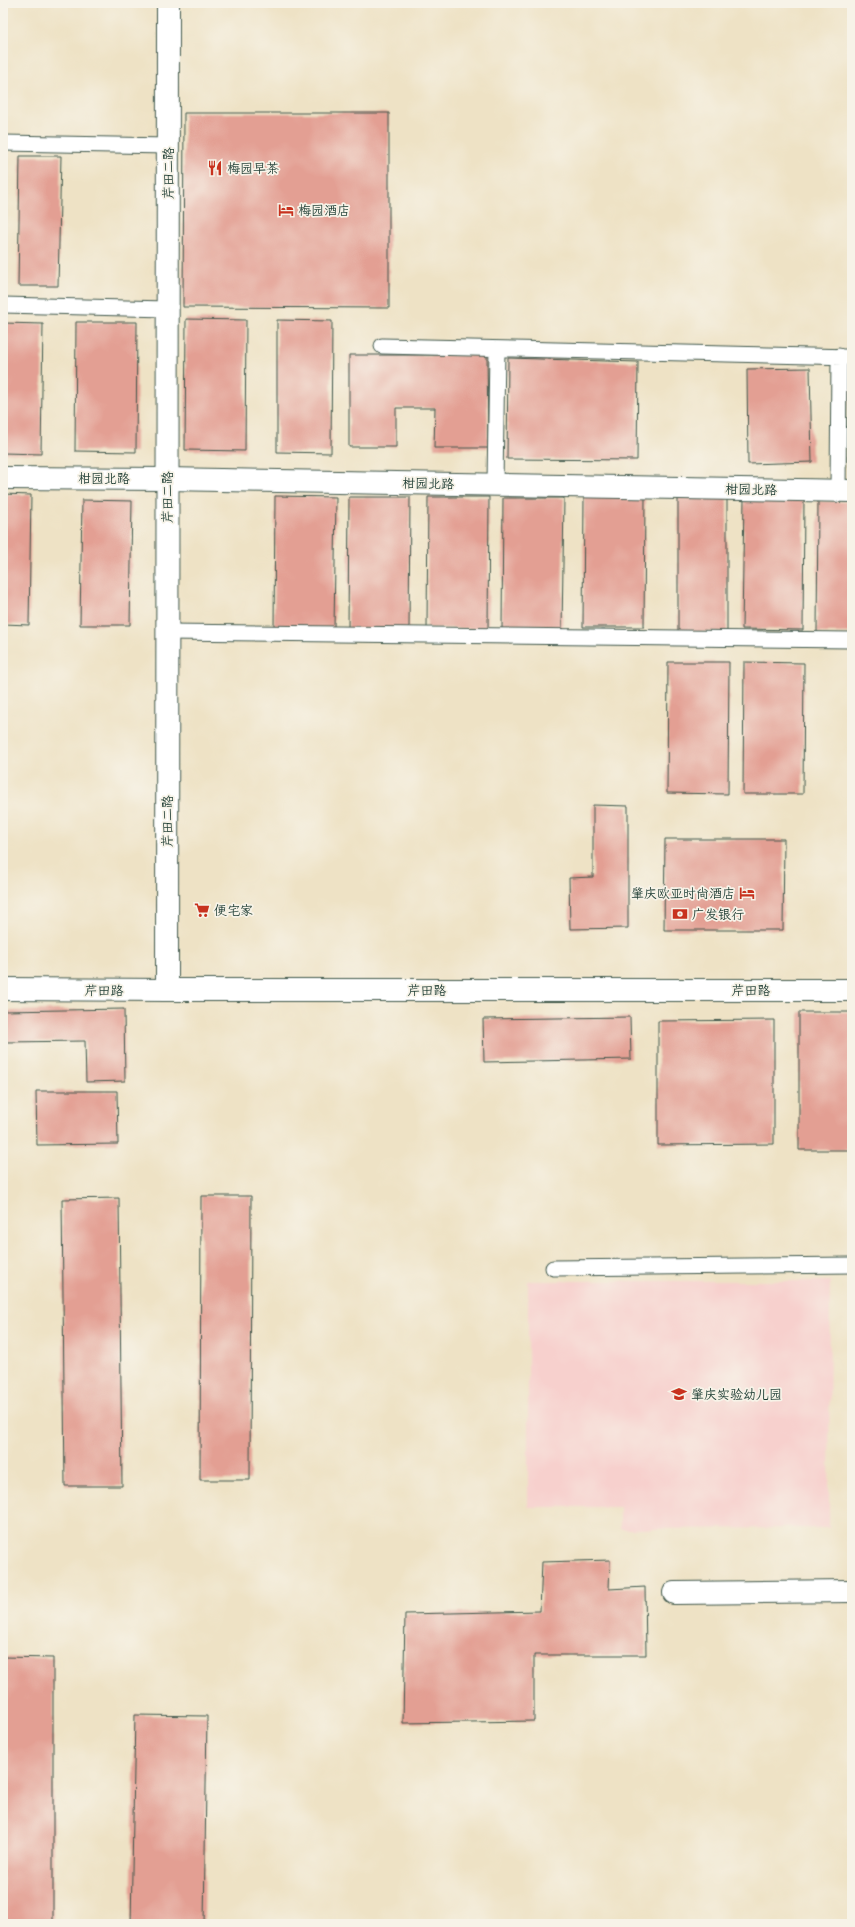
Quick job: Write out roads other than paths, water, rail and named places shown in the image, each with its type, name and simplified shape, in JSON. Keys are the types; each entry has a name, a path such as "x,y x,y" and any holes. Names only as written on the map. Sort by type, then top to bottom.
{"street":[{"name":"芹田二路","path":"167,990 168,3"},
{"name":"柑园北路","path":"3,478 496,484 845,491"},
{"name":"芹田路","path":"3,989 852,990"},
{"path":"674,1593 852,1591"}],"lane":[{"path":"3,143 168,146"},
{"path":"3,305 167,309"},
{"path":"382,346 845,357 845,491"},
{"path":"496,484 497,349"},
{"path":"167,632 852,640"},
{"path":"553,1268 852,1265"}],"place":[{"name":"梅园早茶","path":"215,168"},
{"name":"梅园酒店","path":"286,210"},
{"name":"肇庆欧亚时尚酒店","path":"747,893"},
{"name":"便宅家","path":"202,910"},
{"name":"广发银行","path":"680,914"},
{"name":"肇庆实验幼儿园","path":"679,1394"}]}
